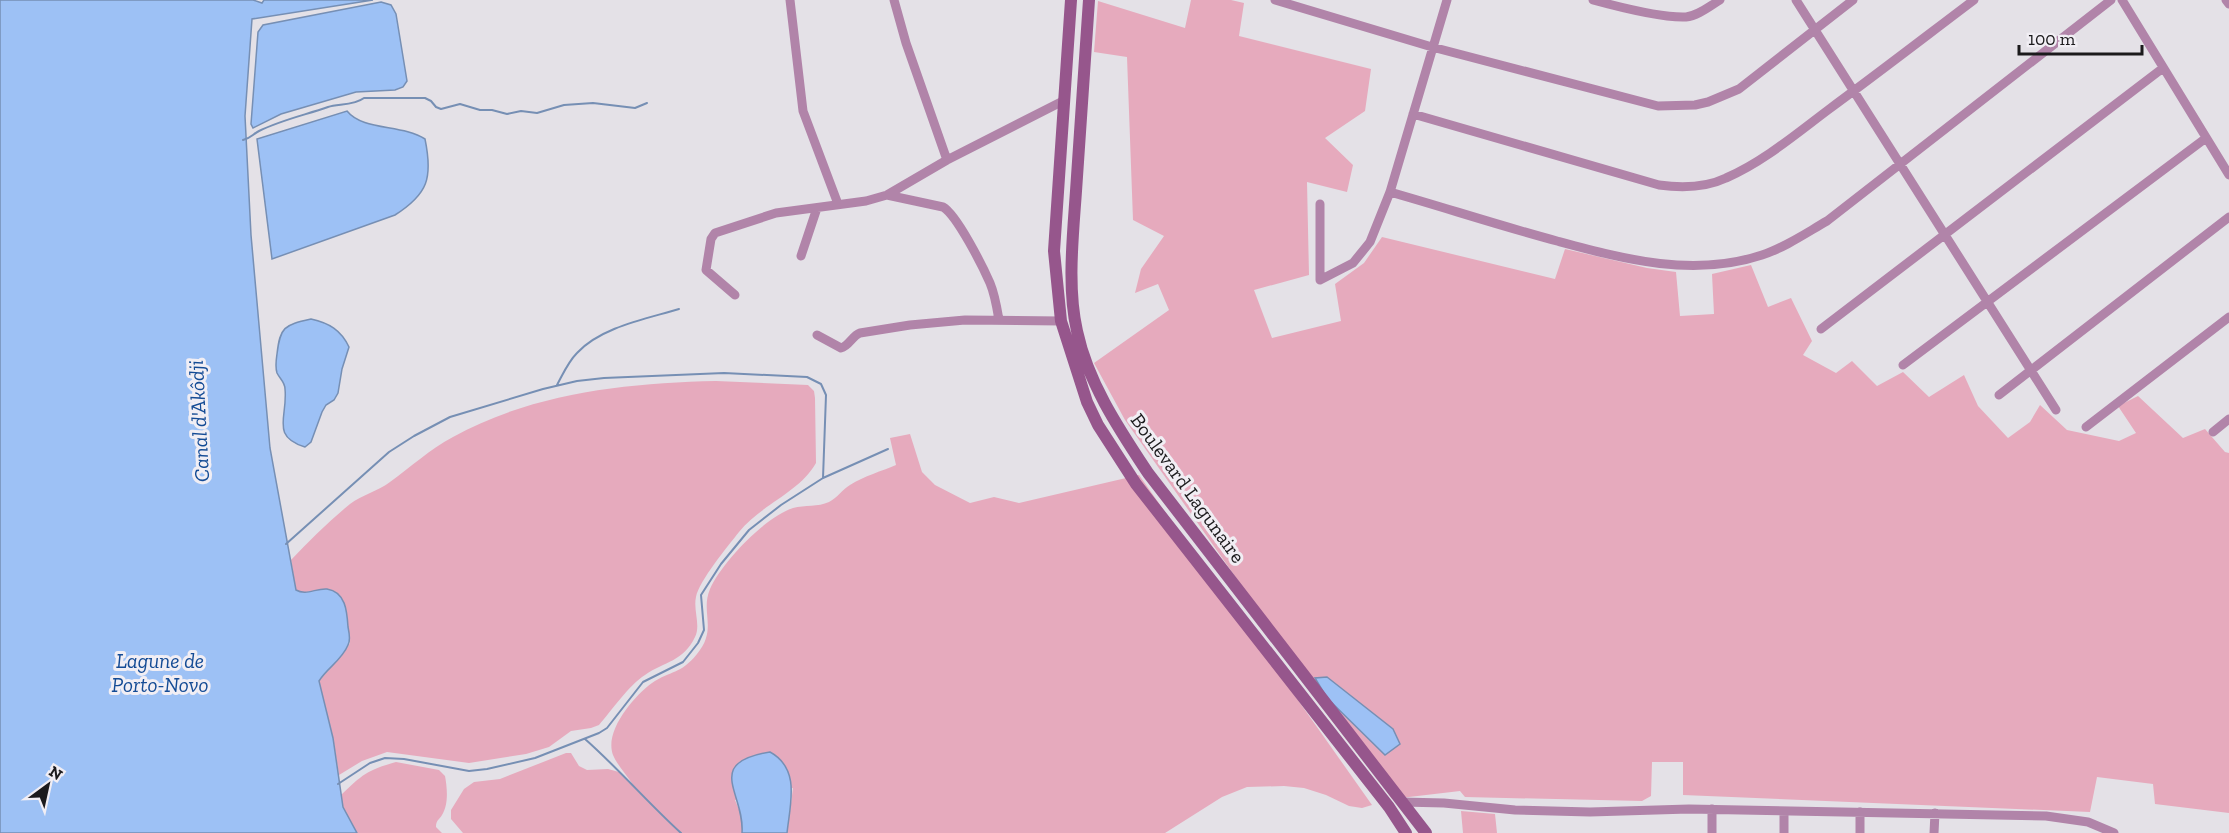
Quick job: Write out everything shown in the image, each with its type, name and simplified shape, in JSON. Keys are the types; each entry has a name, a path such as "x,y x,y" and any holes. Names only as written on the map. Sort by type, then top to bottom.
{"main road":[{"name":"Boulevard Lagunaire","path":"1071,0 1054,251 1060,321 1087,402 1098,426 1136,483 1382,798 1406,833"},
{"name":"Boulevard Lagunaire","path":"1089,0 1071,255 1073,310 1077,332 1096,384 1113,419 1148,473 1426,833"}],"street":[{"path":"790,0 803,111 808,130 826,169 837,204"},
{"path":"894,0 906,43 947,160"},
{"path":"1275,0 1432,46 1658,106 1677,107 1708,102 1739,89 1853,0"},
{"path":"1320,204 1320,280 1353,263 1370,242 1390,192 1447,0"},
{"path":"1593,0 1642,11 1686,16 1695,14 1720,0"},
{"path":"1796,0 2056,410"},
{"path":"1413,114 1659,185 1677,187 1707,184 1724,179 1751,166 1974,0"},
{"path":"1390,192 1495,224 1624,259 1690,266 1740,261 1782,248 1827,221 2111,0"},
{"path":"2122,0 2229,175"},
{"path":"2226,0 2229,4"},
{"path":"1821,329 2163,68"},
{"path":"735,295 706,270 712,235 776,213 866,201 886,195 947,160 1063,101"},
{"path":"1903,365 2206,138"},
{"path":"886,195 944,207 948,211 967,239 990,284 999,320"},
{"path":"801,256 817,208"},
{"path":"1999,395 2229,217"},
{"path":"2086,427 2229,317"},
{"path":"818,335 841,348 860,333 910,325 999,320 1060,321"},
{"path":"2213,432 2229,419"},
{"path":"1402,802 1444,803 1515,810 1590,812 1712,809 2061,817 2088,822 2114,833"},
{"path":"1712,809 1712,833"},
{"path":"1784,811 1784,833"},
{"path":"1860,812 1860,833"},
{"path":"1934,833 1935,813"}],"shaded area":[{"path":"1191,0 1231,0 1244,3 1239,36 1371,69 1365,111 1325,138 1353,165 1347,192 1307,182 1309,275 1254,290 1272,338 1341,321 1335,284 1364,263 1382,237 1555,279 1565,249 1647,268 1676,272 1680,316 1714,314 1712,274 1751,265 1768,307 1791,298 1812,341 1803,355 1836,373 1852,361 1877,386 1903,372 1929,397 1964,375 1978,406 2008,438 2030,422 2040,405 2067,430 2119,441 2136,433 2118,406 2138,396 2183,438 2205,429 2225,452 2229,453 2229,813 2155,804 2153,784 2097,777 2090,812 1683,795 1683,762 1652,762 1651,796 1642,801 1465,797 1460,791 1392,799 1125,420 1094,363 1169,310 1158,284 1135,293 1141,269 1164,236 1133,220 1127,57 1094,52 1098,1 1185,28"},
{"path":"716,381 808,385 814,391 815,398 816,463 800,483 748,523 714,564 698,590 695,602 697,632 685,652 639,679 599,725 571,731 549,747 526,754 469,763 387,752 362,761 339,775 333,738 319,681 350,643 327,589 301,593 296,590 291,560 350,504 385,485 445,442 483,422 547,400 581,393 648,384"},
{"path":"910,434 922,472 935,485 970,503 994,497 1019,503 1139,475 1372,805 1362,808 1349,806 1304,788 1247,787 1222,797 1165,833 787,833 793,788 735,800 743,819 742,833 463,833 451,819 451,810 464,789 474,782 500,779 566,753 571,753 579,766 587,770 608,769 619,772 633,785 613,755 611,746 617,725 637,696 652,683 685,666 697,654 703,645 708,629 707,597 724,566 758,530 782,513 793,508 829,502 855,482 896,465 890,438"},
{"path":"396,762 439,770 445,776 447,801 436,827 442,833 357,833 343,807 341,795 366,774"},
{"path":"1461,811 1495,814 1497,833 1463,833"}],"water":[{"name":"Lagune de Porto-Novo","path":"0,0 253,0 262,3 264,0 373,0 252,19 245,116 251,235 270,448 296,590 300,592 323,589 333,591 342,598 346,609 349,643 342,655 319,681 333,738 343,807 357,833 0,833"},
{"path":"381,2 391,5 396,14 407,81 403,87 395,90 356,92 281,114 253,128 251,124 258,32 263,25"},
{"path":"347,111 363,122 416,134 425,139 428,175 421,192 415,200 395,215 272,259 257,139"},
{"path":"311,319 334,328 349,347 338,393 334,400 326,405 311,442 305,447 294,442 284,431 285,387 277,373 276,364 278,345 285,329 295,323"},
{"path":"1327,677 1393,729 1400,744 1385,755 1327,698 1315,678"},
{"path":"770,752 780,759 790,777 791,799 787,833 742,833 732,772 738,764 750,757"}],"waterway":[{"path":"243,140 284,121 364,98 425,98 441,109 460,104 507,114 521,111 537,113 564,105 593,103 635,108 647,103"},
{"path":"557,385 574,357 598,337 625,325 679,309"},
{"path":"286,544 389,452 414,436 450,417 577,381 724,373 807,377 821,384 826,395 823,478"},
{"path":"338,784 370,763 385,758 404,759 469,771 487,769 535,758 599,733 607,728 643,682 683,662 698,643 704,630 701,595 721,564 749,530 781,505 823,478 888,449"},
{"path":"585,739 681,833"}],"water label":[{"name":"Canal d'Akôdji","path":"199,421"}]}
